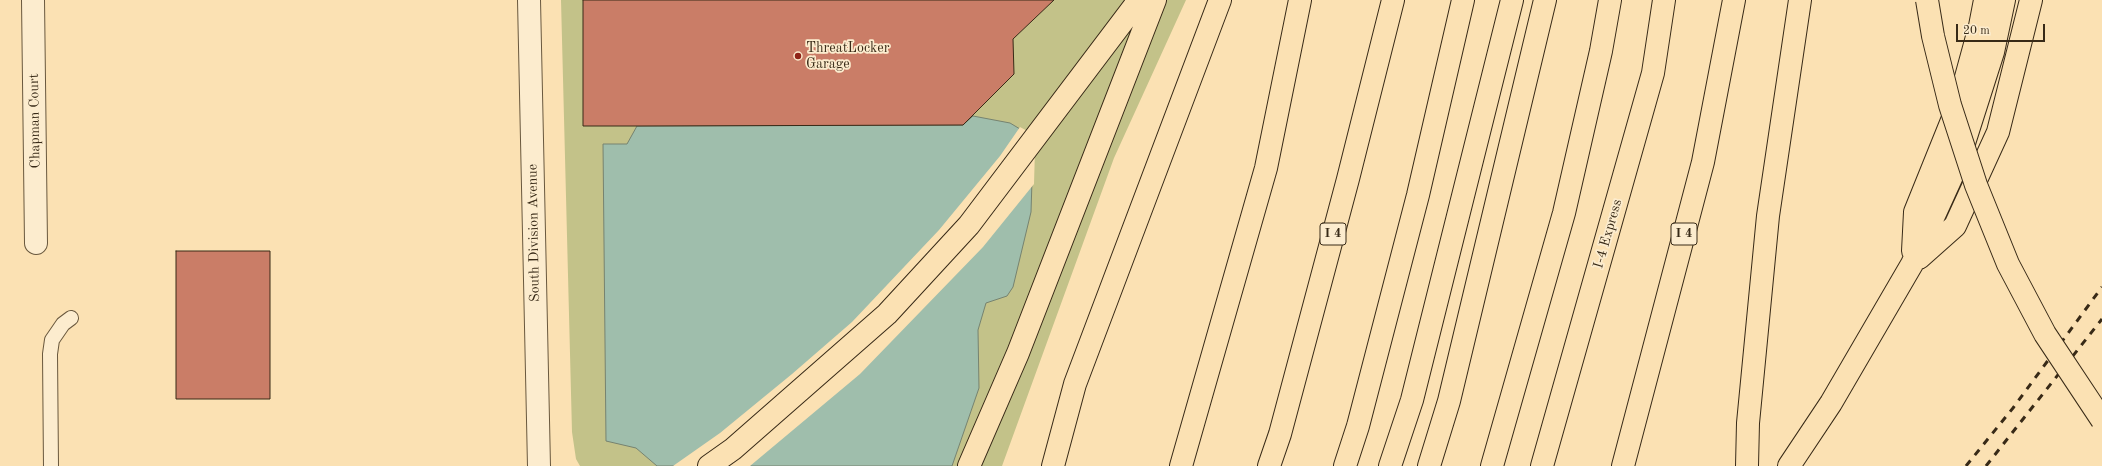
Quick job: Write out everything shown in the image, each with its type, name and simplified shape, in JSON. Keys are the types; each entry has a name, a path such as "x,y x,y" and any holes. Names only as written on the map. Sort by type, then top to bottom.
{"highway":[{"path":"709,466 733,449 887,314 970,224 1139,0"},
{"path":"969,466 1018,353 1155,0"},
{"path":"1053,466 1075,384 1220,0"},
{"path":"1181,466 1266,168 1300,0"},
{"name":"I 4","path":"1269,466 1280,434 1342,202 1393,0"},
{"path":"1345,466 1358,426 1418,195 1462,0"},
{"path":"1390,466 1412,400 1512,0"},
{"path":"1429,466 1449,401 1545,0"},
{"path":"1492,466 1564,213 1602,51 1610,0"},
{"name":"I-4 Express","path":"1542,466 1653,73 1664,0"},
{"name":"I 4","path":"1623,466 1703,162 1734,0"},
{"path":"1747,466 1748,423 1768,216 1800,0"},
{"path":"1927,0 1933,36 1950,105 1976,185 2008,264 2045,334 2102,420"},
{"path":"1912,264 1915,212 1959,103 1980,26 1984,0"},
{"path":"1789,466 1831,403 1912,264 1957,165 1993,52 2004,0"},
{"path":"1912,264 1955,226 1998,132 2031,0"}],"street":[{"name":"Chapman Court","path":"33,0 36,243"},
{"name":"South Division Avenue","path":"529,0 539,466"}],"lane":[{"path":"51,466 50,354 54,336 63,324 72,318"}],"shaded area":[{"path":"561,0 1186,0 1114,158 1002,466 580,466 576,459 572,432"},
{"path":"973,116 1010,123 1030,135 1033,149 1031,212 1013,287 1007,296 986,303 978,330 979,388 952,466 657,466 636,448 606,441 603,144 627,144 637,126 963,125"}],"pier":[{"path":"1020,127 1031,133 1035,149 1034,184 983,247 860,374 750,466 673,466 720,433 852,322 939,230 1000,156"}],"building":[{"name":"ThreatLocker Garage","path":"583,0 1054,0 1013,39 1014,74 963,125 583,126"},
{"path":"176,251 270,251 270,399 176,399"}],"railway":[{"path":"1966,466 2013,408 2102,287"},
{"path":"1986,466 2102,319"}],"place":[{"name":"ThreatLocker Garage","path":"798,56"}]}
